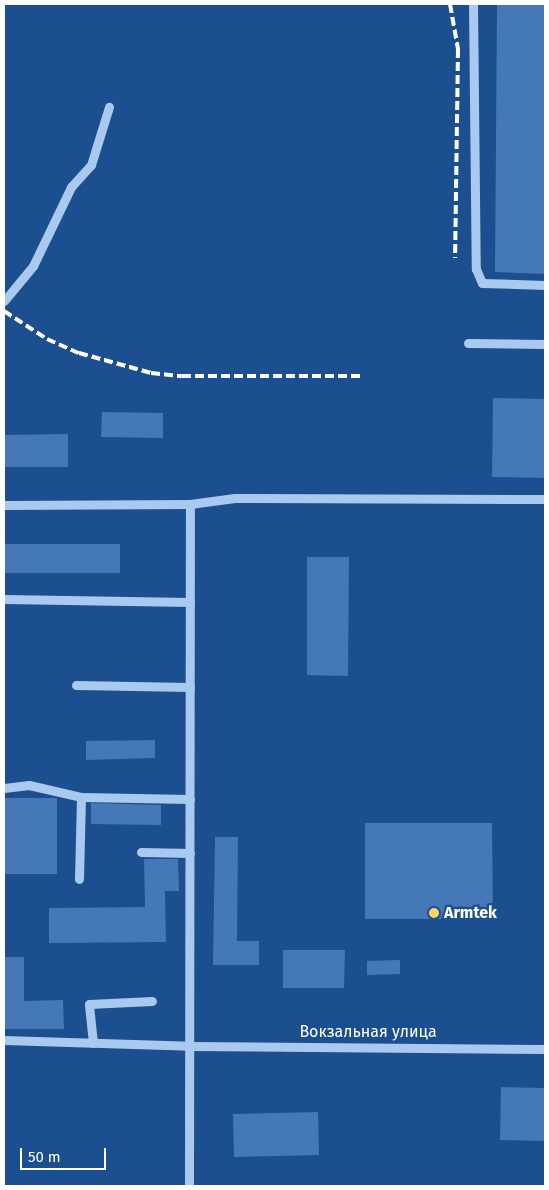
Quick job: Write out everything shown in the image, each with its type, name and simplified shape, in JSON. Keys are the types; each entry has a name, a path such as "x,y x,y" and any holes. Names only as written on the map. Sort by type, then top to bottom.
{"street":[{"path":"473,4 476,269 482,283 545,286"},
{"path":"4,301 33,266 71,187 91,165 109,106"},
{"path":"468,343 545,344"},
{"path":"4,505 190,504 235,498 545,499"},
{"path":"189,1186 190,504"},
{"path":"4,599 190,602"},
{"path":"76,685 190,686"},
{"path":"4,788 29,785 81,797 190,799"},
{"path":"79,878 81,797"},
{"path":"141,852 190,852"},
{"path":"93,1043 89,1004 152,1001"},
{"name":"Вокзальная улица","path":"4,1040 190,1046 545,1049"}],"building":[{"path":"497,4 545,4 545,274 495,272"},
{"path":"493,398 545,399 545,478 492,477"},
{"path":"102,412 163,413 163,438 101,437"},
{"path":"68,434 68,467 4,467 4,435"},
{"path":"4,544 120,544 120,573 4,573"},
{"path":"307,557 349,557 348,676 307,675"},
{"path":"155,740 155,758 86,760 86,741"},
{"path":"4,798 57,798 57,874 4,874"},
{"path":"91,803 161,805 161,825 91,824"},
{"path":"365,823 492,823 493,919 365,919"},
{"path":"215,837 238,837 237,941 259,941 259,965 213,965"},
{"path":"144,859 178,859 179,891 165,891 166,942 49,943 49,908 145,907"},
{"path":"283,950 345,950 344,988 283,988"},
{"path":"4,957 24,957 24,1001 63,1000 64,1029 4,1029"},
{"path":"400,960 400,974 367,975 367,961"},
{"path":"501,1087 545,1088 545,1141 500,1140"},
{"path":"318,1112 319,1155 234,1157 233,1114"}],"railway":[{"path":"450,4 458,49 455,258"},
{"path":"4,311 47,339 79,353 151,373 182,376 363,376"}],"place":[{"name":"Armtek","path":"434,913"}]}
